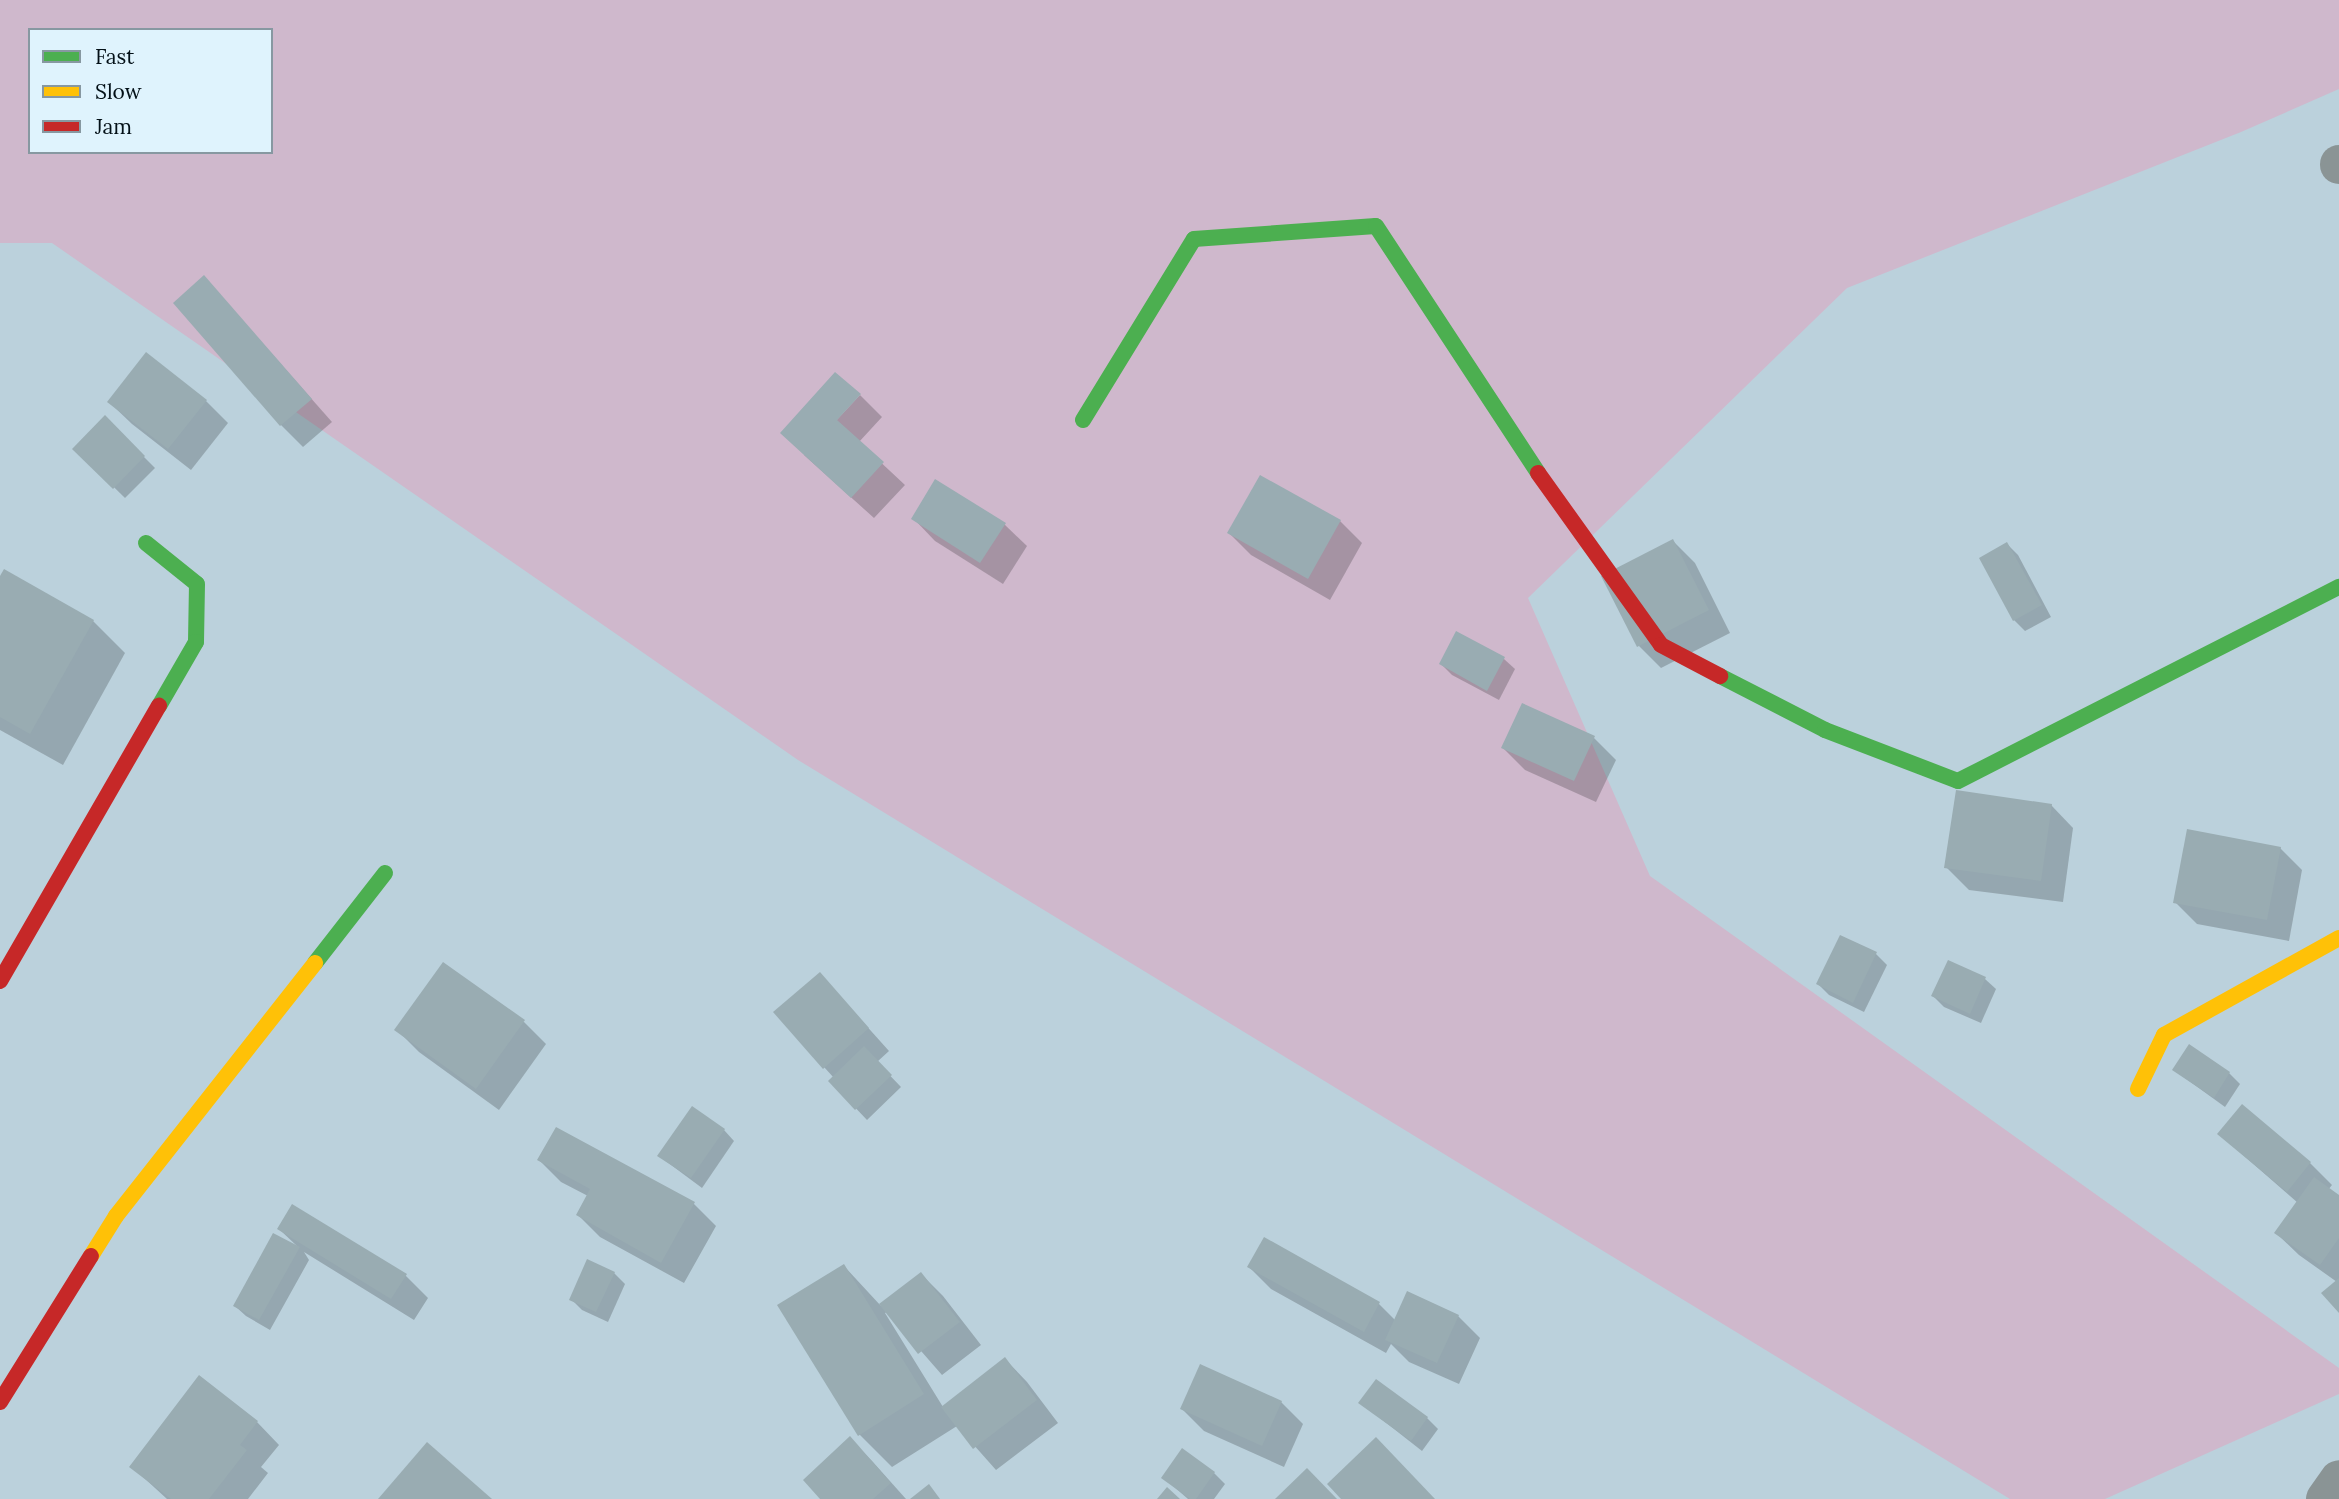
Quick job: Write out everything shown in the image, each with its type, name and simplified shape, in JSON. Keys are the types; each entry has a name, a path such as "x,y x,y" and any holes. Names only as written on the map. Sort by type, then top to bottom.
{"street":[{"path":"1083,420 1194,239 1376,226 1505,426 1661,645 1825,730 1958,781 2339,587"},
{"path":"0,981 196,642 197,584 146,543"},
{"path":"0,1402 116,1216 385,873"},
{"path":"2138,1089 2164,1035 2339,937"},
{"path":"2325,1499 2339,1479"}],"shaded area":[{"path":"0,0 2339,0 2339,89 2241,132 1847,288 1528,598 1650,876 2339,1368 2339,1394 2105,1499 2010,1499 798,760 52,243 0,243"}],"building":[{"path":"204,275 312,399 280,426 173,303"},
{"path":"146,352 207,400 168,449 107,402"},
{"path":"835,372 861,394 837,420 884,462 851,498 780,433"},
{"path":"105,415 145,456 113,489 72,449"},
{"path":"1260,475 1341,520 1308,579 1227,533"},
{"path":"935,479 1006,523 980,563 911,519"},
{"path":"1673,539 1709,610 1637,647 1601,576"},
{"path":"2007,542 2042,605 2013,621 1979,558"},
{"path":"4,569 94,620 30,734 0,717 0,576"},
{"path":"1456,631 1505,657 1487,691 1439,664"},
{"path":"1522,703 1595,736 1574,781 1501,748"},
{"path":"1956,790 2052,804 2041,881 1944,868"},
{"path":"2187,829 2281,847 2267,920 2173,903"},
{"path":"1840,935 1877,952 1853,1003 1816,984"},
{"path":"1948,960 1986,977 1970,1014 1931,996"},
{"path":"443,962 525,1020 476,1089 394,1030"},
{"path":"820,972 869,1028 823,1069 773,1012"},
{"path":"2189,1044 2230,1072 2214,1098 2172,1070"},
{"path":"864,1046 892,1075 855,1110 828,1081"},
{"path":"2242,1104 2311,1162 2287,1192 2217,1134"},
{"path":"692,1106 725,1129 691,1178 657,1156"},
{"path":"556,1127 695,1202 661,1263 576,1215 590,1189 537,1160"},
{"path":"2314,1177 2339,1195 2339,1238 2320,1265 2274,1233"},
{"path":"292,1204 407,1274 391,1299 277,1229"},
{"path":"273,1233 300,1247 259,1320 233,1306"},
{"path":"1264,1237 1380,1302 1364,1332 1247,1267"},
{"path":"587,1259 615,1272 596,1312 569,1300"},
{"path":"844,1264 924,1394 858,1436 777,1305"},
{"path":"921,1272 960,1322 918,1354 879,1304"},
{"path":"2339,1278 2339,1313 2321,1293"},
{"path":"1407,1291 1459,1315 1437,1363 1385,1340"},
{"path":"1005,1357 1037,1400 973,1449 941,1407"},
{"path":"1200,1364 1282,1401 1262,1446 1180,1409"},
{"path":"199,1375 258,1421 240,1445 247,1450 209,1499 171,1499 129,1467"},
{"path":"1376,1379 1428,1417 1411,1441 1358,1403"},
{"path":"850,1436 891,1483 873,1499 820,1499 803,1480"},
{"path":"1376,1437 1435,1499 1341,1499 1327,1484"},
{"path":"427,1442 492,1499 378,1499"},
{"path":"1182,1448 1215,1472 1196,1499 1190,1499 1161,1478"},
{"path":"1307,1468 1337,1499 1275,1499"},
{"path":"929,1484 940,1499 910,1499"},
{"path":"1167,1487 1180,1499 1157,1499"}],"traffic: fast":[{"path":"1083,420 1194,239 1376,226 1538,473"},
{"path":"146,543 197,584 196,642 159,706"},
{"path":"1720,676 1825,730 1958,781 2339,587"},
{"path":"315,963 385,873"}],"traffic: slow":[{"path":"2138,1089 2164,1035 2339,938"},
{"path":"91,1256 116,1216 315,963"}],"traffic: jam":[{"path":"1538,473 1661,645 1720,676"},
{"path":"0,981 159,706"},
{"path":"0,1402 91,1256"}]}
